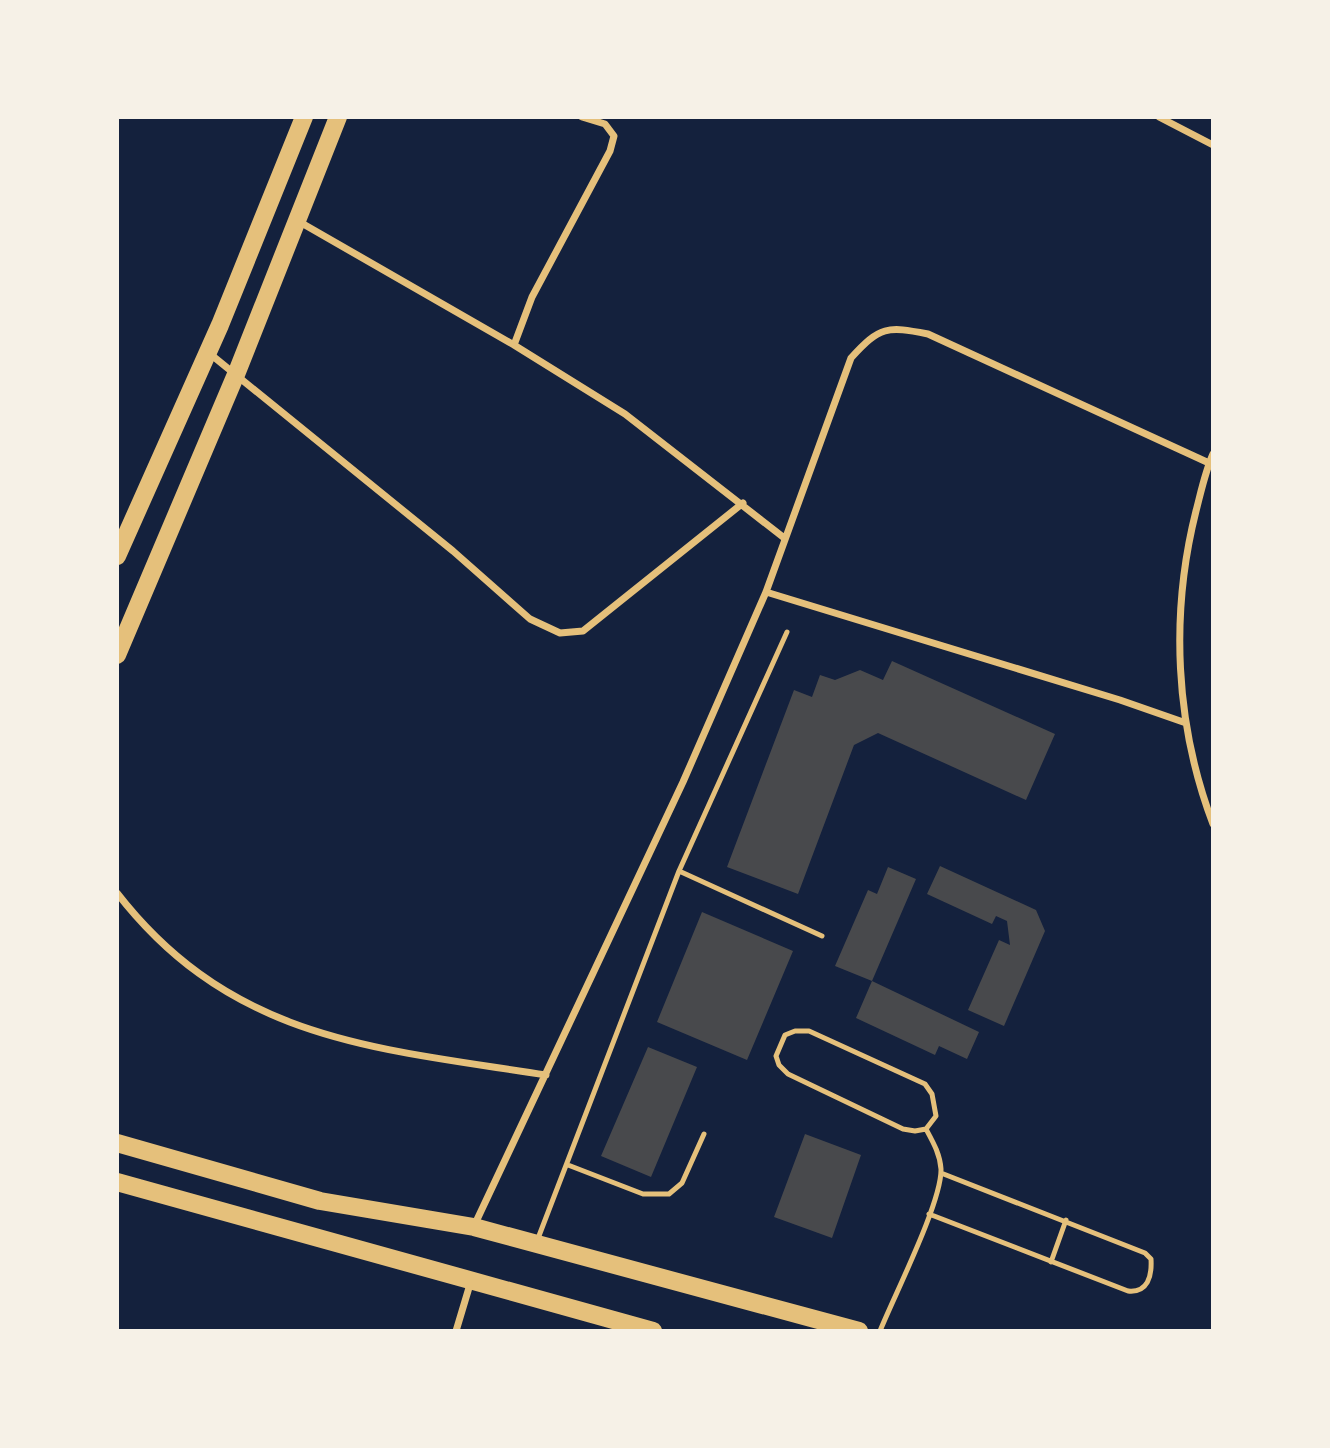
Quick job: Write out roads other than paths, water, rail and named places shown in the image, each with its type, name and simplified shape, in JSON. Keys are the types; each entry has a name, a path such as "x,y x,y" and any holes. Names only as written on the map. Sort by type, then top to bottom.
{"main road":[{"path":"117,556 208,352 304,117"},
{"path":"117,655 237,372 338,117"},
{"path":"117,1143 320,1201 474,1227 859,1331"},
{"path":"117,1182 653,1331"}],"street":[{"path":"514,345 532,298 610,152 614,136 606,124 582,117"},
{"path":"1159,117 1213,145"},
{"path":"296,220 514,345 625,414 743,503 783,537"},
{"path":"474,1227 683,782 766,592 783,537 851,358 870,337 894,328 928,334 1209,463"},
{"path":"208,352 237,372 530,619 560,633 583,631 743,503"},
{"path":"1213,454 1188,544 1177,634 1186,723 1213,824"},
{"path":"766,592 1095,692 1186,723"},
{"path":"117,893 135,916 181,961 217,989 263,1013 337,1038 546,1075"},
{"path":"456,1331 471,1281"}],"lane":[{"path":"536,1244 568,1166 626,1003 679,872 787,632"},
{"path":"679,872 822,936"},
{"path":"795,1031 809,1031 925,1084 936,1105 936,1116 926,1129 903,1129 788,1074 779,1065 776,1056 785,1035 795,1031"},
{"path":"880,1331 929,1214 941,1173 940,1156 926,1129"},
{"path":"568,1166 643,1194 670,1194 682,1184 704,1134"},
{"path":"929,1214 1128,1291 1139,1292 1146,1287 1151,1259 1066,1220 941,1173"},
{"path":"1051,1262 1066,1220"}]}
